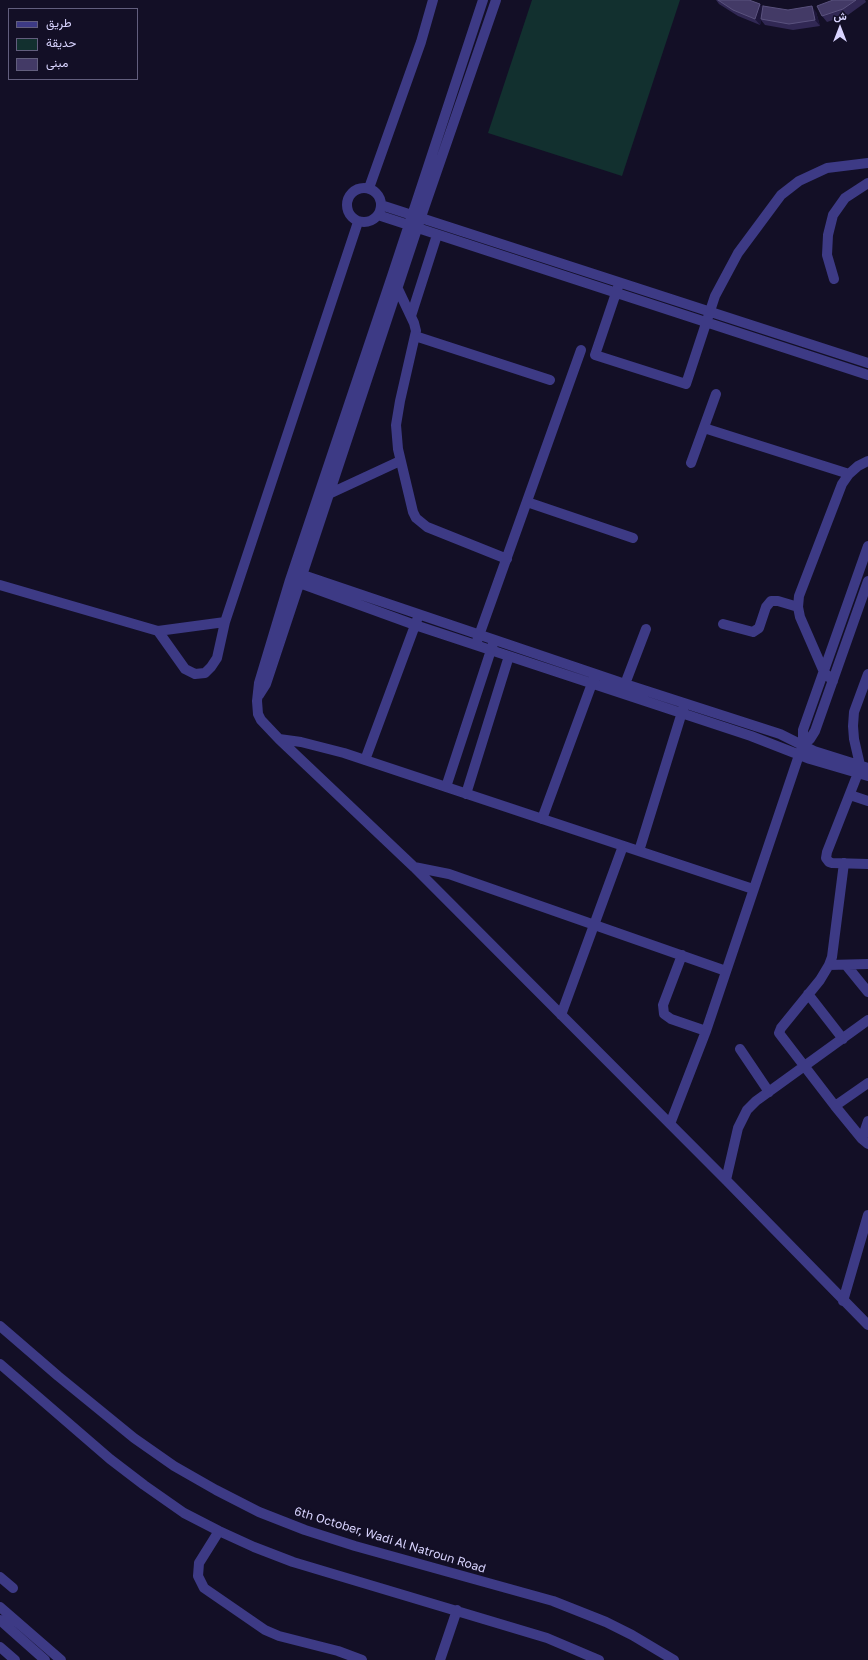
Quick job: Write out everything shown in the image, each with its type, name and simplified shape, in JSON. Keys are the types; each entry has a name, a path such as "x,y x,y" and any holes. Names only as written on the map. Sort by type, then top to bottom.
{"street":[{"path":"369,188 421,42 432,0"},
{"path":"417,216 483,0"},
{"path":"496,0 413,227 392,276 296,577 259,683 259,695 257,701 258,714 261,720 279,738 414,867 726,1180 868,1325"},
{"path":"620,282 595,355 686,384 714,296 738,253 781,195 799,181 826,168 868,163"},
{"path":"834,279 827,255 828,235 833,214 845,198 868,183"},
{"path":"358,188 369,188 378,195 381,205 378,215 369,222 358,222 349,215 347,210 347,200 358,188"},
{"path":"381,205 868,363"},
{"path":"378,215 868,375"},
{"path":"158,631 185,669 195,674 205,673 217,658 224,622 358,222"},
{"path":"296,577 331,493 398,289 413,227"},
{"path":"411,316 437,235"},
{"path":"392,276 416,327 416,336 398,413 396,437 412,512 421,523 427,527 507,559"},
{"path":"416,336 550,380"},
{"path":"476,645 581,350"},
{"path":"691,463 716,394"},
{"path":"704,428 849,474"},
{"path":"331,493 400,461"},
{"path":"833,681 824,672 800,617 798,607 799,596 842,484 849,474 858,466 868,461"},
{"path":"527,502 633,538"},
{"path":"670,1124 706,1031 752,889 801,750 803,730 868,546"},
{"path":"296,577 419,614 480,635 509,656 594,679 625,684 780,734 801,750"},
{"path":"296,577 415,625 476,645 492,645 594,679 682,714 801,750 864,771"},
{"path":"801,750 816,731 868,581"},
{"path":"0,584 158,631 224,622"},
{"path":"723,624 753,632 759,628 766,606 771,601 778,601 798,607"},
{"path":"365,760 419,614"},
{"path":"625,684 646,629"},
{"path":"446,788 492,645"},
{"path":"466,794 509,656"},
{"path":"868,674 854,712 852,726 854,739 864,771 850,795 826,855 829,862 868,864"},
{"path":"542,819 594,679"},
{"path":"638,851 685,703"},
{"path":"279,738 323,747 365,760 752,889"},
{"path":"850,795 868,801"},
{"path":"561,1015 623,846"},
{"path":"844,863 830,965 781,1028 780,1033 835,1106 865,1141"},
{"path":"414,867 449,874 726,971"},
{"path":"682,956 663,1005 664,1014 671,1020 706,1031"},
{"path":"830,965 868,964"},
{"path":"846,965 868,992"},
{"path":"808,994 843,1039"},
{"path":"726,1180 740,1122 751,1105 868,1020"},
{"path":"740,1049 769,1092"},
{"path":"835,1106 868,1083"},
{"path":"865,1141 868,1121"},
{"path":"843,1301 868,1215"},
{"name":"6th October, Wadi Al Natroun Road","path":"0,1326 134,1438 174,1466 234,1500 259,1512 305,1530 553,1601 579,1610 632,1635 674,1660"},
{"path":"0,1364 110,1459 144,1485 184,1513 219,1531 254,1547 293,1562 547,1638 599,1660"},
{"path":"219,1531 199,1563 198,1576 204,1588 265,1630 279,1636 338,1651 362,1660"},
{"path":"0,1576 13,1588"},
{"path":"0,1607 6,1621 45,1660"},
{"path":"440,1660 457,1610"},
{"path":"6,1621 61,1660"},
{"path":"0,1647 14,1660"}],"green space":[{"path":"532,0 680,0 622,176 488,133"}],"building":[{"path":"718,0 749,0 760,4 755,19 733,10"},
{"path":"833,0 856,0 843,9 822,16 817,6"},
{"path":"763,6 788,10 812,6 815,20 789,24 761,19"}]}
